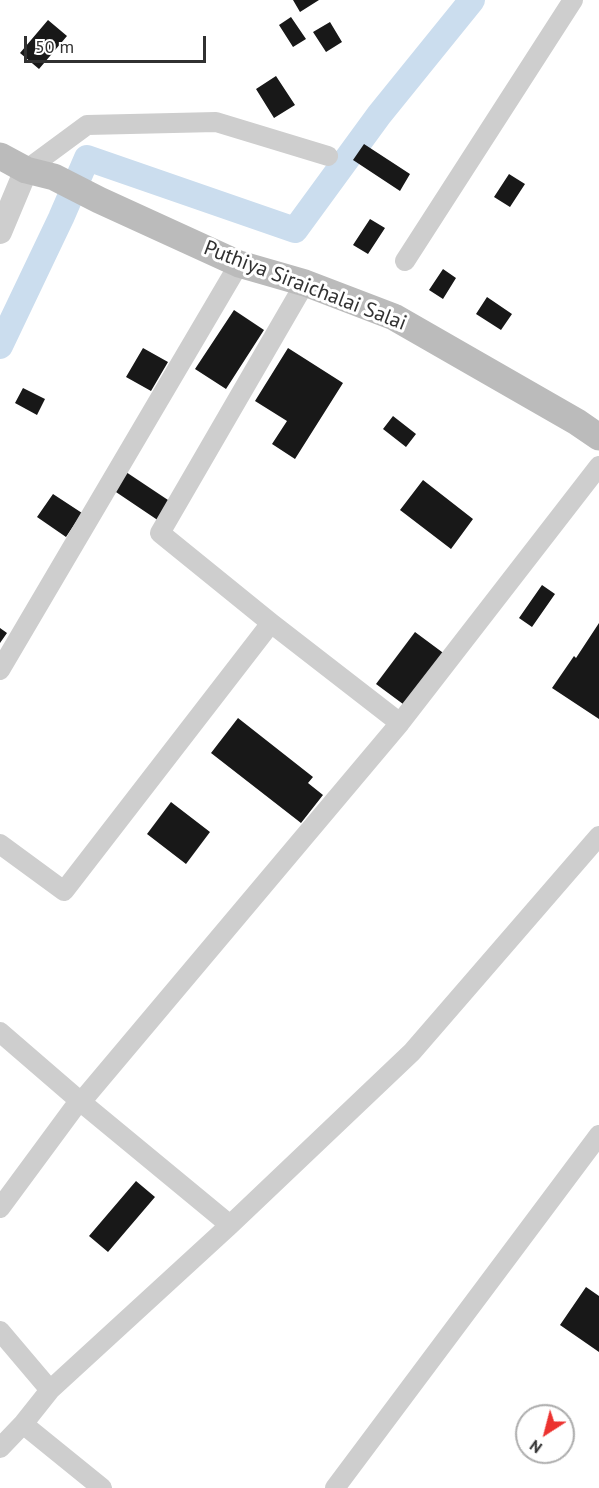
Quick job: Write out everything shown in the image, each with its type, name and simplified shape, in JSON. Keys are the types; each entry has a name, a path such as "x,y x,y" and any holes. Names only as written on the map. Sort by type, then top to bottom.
{"main road":[{"name":"Puthiya Siraichalai Salai","path":"0,156 26,170 54,177 239,264 305,283 394,317 577,422 599,437"}],"street":[{"path":"405,261 573,0"},
{"path":"0,232 26,170 87,125 216,122 328,156"},
{"path":"0,670 239,264"},
{"path":"305,283 160,533 271,624 400,723"},
{"path":"0,1208 80,1101 400,723 599,466"},
{"path":"0,844 64,891 271,624"},
{"path":"0,1448 50,1390 230,1225 412,1052 599,836"},
{"path":"0,1032 230,1225"},
{"path":"335,1488 599,1135"},
{"path":"0,1331 50,1390"},
{"path":"23,1424 102,1488"}],"building":[{"path":"293,0 319,0 300,12"},
{"path":"291,17 306,39 293,47 279,25"},
{"path":"48,20 67,36 39,69 20,53"},
{"path":"330,22 342,42 326,52 313,32"},
{"path":"276,76 295,105 274,118 256,89"},
{"path":"364,144 410,174 400,191 353,160"},
{"path":"509,174 525,184 510,207 494,197"},
{"path":"370,219 385,228 368,254 353,245"},
{"path":"443,269 456,278 443,299 429,290"},
{"path":"487,297 512,314 501,330 476,314"},
{"path":"234,310 264,330 226,389 195,369"},
{"path":"143,348 168,362 151,391 126,377"},
{"path":"288,348 343,383 295,459 272,444 287,421 255,401"},
{"path":"23,388 45,399 37,415 15,403"},
{"path":"393,416 416,434 406,447 383,429"},
{"path":"123,470 171,502 159,521 110,488"},
{"path":"423,480 473,519 451,549 400,510"},
{"path":"53,494 82,513 66,537 37,517"},
{"path":"542,585 555,594 532,627 519,618"},
{"path":"599,623 599,719 552,688 574,656 576,658"},
{"path":"0,628 7,633 0,643"},
{"path":"415,632 446,655 407,707 376,684"},
{"path":"238,718 313,777 308,783 323,795 301,823 211,753"},
{"path":"171,802 210,832 186,864 147,834"},
{"path":"136,1181 155,1197 108,1252 89,1236"},
{"path":"586,1287 599,1296 599,1352 560,1325"}],"waterway":[{"path":"0,346 87,158 295,230 379,115 472,0"}]}
